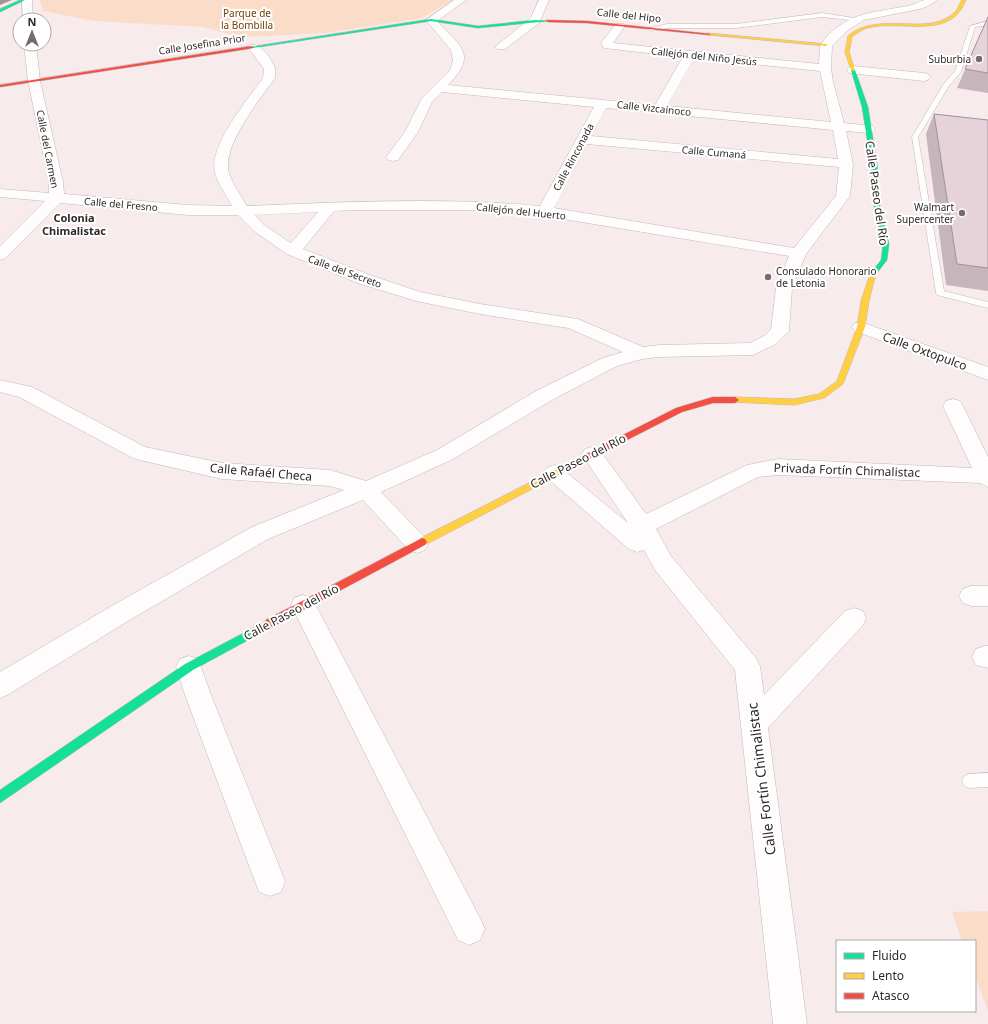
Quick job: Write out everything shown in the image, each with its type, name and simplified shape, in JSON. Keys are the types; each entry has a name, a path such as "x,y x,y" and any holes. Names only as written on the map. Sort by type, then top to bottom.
{"street":[{"path":"0,11 23,0"},
{"path":"27,0 28,12"},
{"path":"394,157 411,132 426,101 455,71 459,61 457,49 431,20 461,0"},
{"path":"501,47 535,21 544,0"},
{"path":"0,686 119,614 260,533 366,490 444,455 545,394 610,362 641,353 659,351 753,349 770,340 780,331 784,288 798,253 843,196 846,164 825,68 826,45 858,13 879,13 909,9 926,4 932,0"},
{"name":"Calle Paseo del Río","path":"0,797 189,667 417,544 679,410 713,400 794,402 821,396 840,382 862,327 865,301 872,277 884,260 886,244 877,206 874,164 865,107 848,52 850,36 860,30 876,25 920,24 942,21 954,16 962,6 964,0"},
{"name":"Calle Paseo del Río","path":"858,13 876,25"},
{"name":"Calle del Hipo","path":"431,20 478,27 535,21 587,22 826,45"},
{"name":"Calle Josefina Prior","path":"0,86 431,20"},
{"name":"Callejón del Niño Jesús","path":"620,26 607,43 608,46 825,68"},
{"name":"Calle del Secreto","path":"254,47 265,60 270,69 268,78 235,126 221,157 222,173 242,211 259,228 293,251 324,265 416,296 480,309 572,323 641,353"},
{"name":"Calle del Carmen","path":"0,255 57,198 56,182 34,81 31,52"},
{"path":"660,108 690,55"},
{"path":"853,70 924,77"},
{"name":"Calle Vizcainoco","path":"440,88 660,108 868,130"},
{"name":"Calle Rinconada","path":"544,211 602,103"},
{"name":"Calle Cumaná","path":"582,139 846,164"},
{"name":"Calle del Fresno","path":"0,193 188,210 242,211"},
{"name":"Callejón del Huerto","path":"242,211 330,207 494,206 544,211 798,253"},
{"path":"293,251 330,207"},
{"name":"Calle Oxtopulco","path":"862,327 988,374"},
{"name":"Calle Rafaél Checa","path":"0,386 25,392 140,453 222,472 330,478 366,490 417,544"},
{"name":"Privada Fortín Chimalistac","path":"634,529 754,470 778,467 987,477 953,406"},
{"name":"Calle Fortín Chimalistac","path":"592,454 634,529 747,666 790,1024"},
{"name":"Calle Fortín Chimalistac","path":"554,473 634,529"},
{"path":"303,605 469,929"},
{"path":"754,724 854,618"},
{"path":"189,667 198,695 270,881"}],"lane":[{"path":"651,29 667,26 736,26 822,15 858,13"},
{"path":"988,23 973,26 958,72 946,85 915,137 940,293 988,304"},
{"path":"969,781 988,780"}],"green space":[{"name":"Parque de la Bombilla","path":"453,0 422,18 325,33 241,37 203,27 94,21 43,11 40,1"},
{"path":"988,911 988,1011 976,979 976,940 962,940 952,912"}],"building":[{"path":"988,17 988,73 965,69"},
{"name":"Walmart Supercenter","path":"934,114 988,120 988,268 957,264"}],"traffic: fast":[{"path":"0,11 23,0"},
{"path":"252,47 431,20 478,27 548,21"},
{"path":"853,70 865,107 874,164 877,206 886,244 884,260 875,272"},
{"path":"0,797 189,667 270,623"}],"traffic: slow":[{"path":"853,70 847,52 850,36 861,29 879,25 929,24 940,22 950,18 958,11 964,0"},
{"path":"709,34 826,45"},
{"path":"735,400 794,402 821,396 840,382 861,327 865,301 872,277 875,272"},
{"path":"422,542 573,464"}],"traffic: jam":[{"path":"548,21 587,22 709,34"},
{"path":"0,86 252,47"},
{"path":"573,464 679,410 713,400 735,400"},
{"path":"270,623 422,542"}],"place":[{"name":"Suburbia","path":"979,59"},
{"name":"Walmart Supercenter","path":"962,213"},
{"name":"Consulado Honorario de Letonia","path":"768,277"}],"district":[{"name":"Colonia Chimalistac","path":"74,223"}]}
